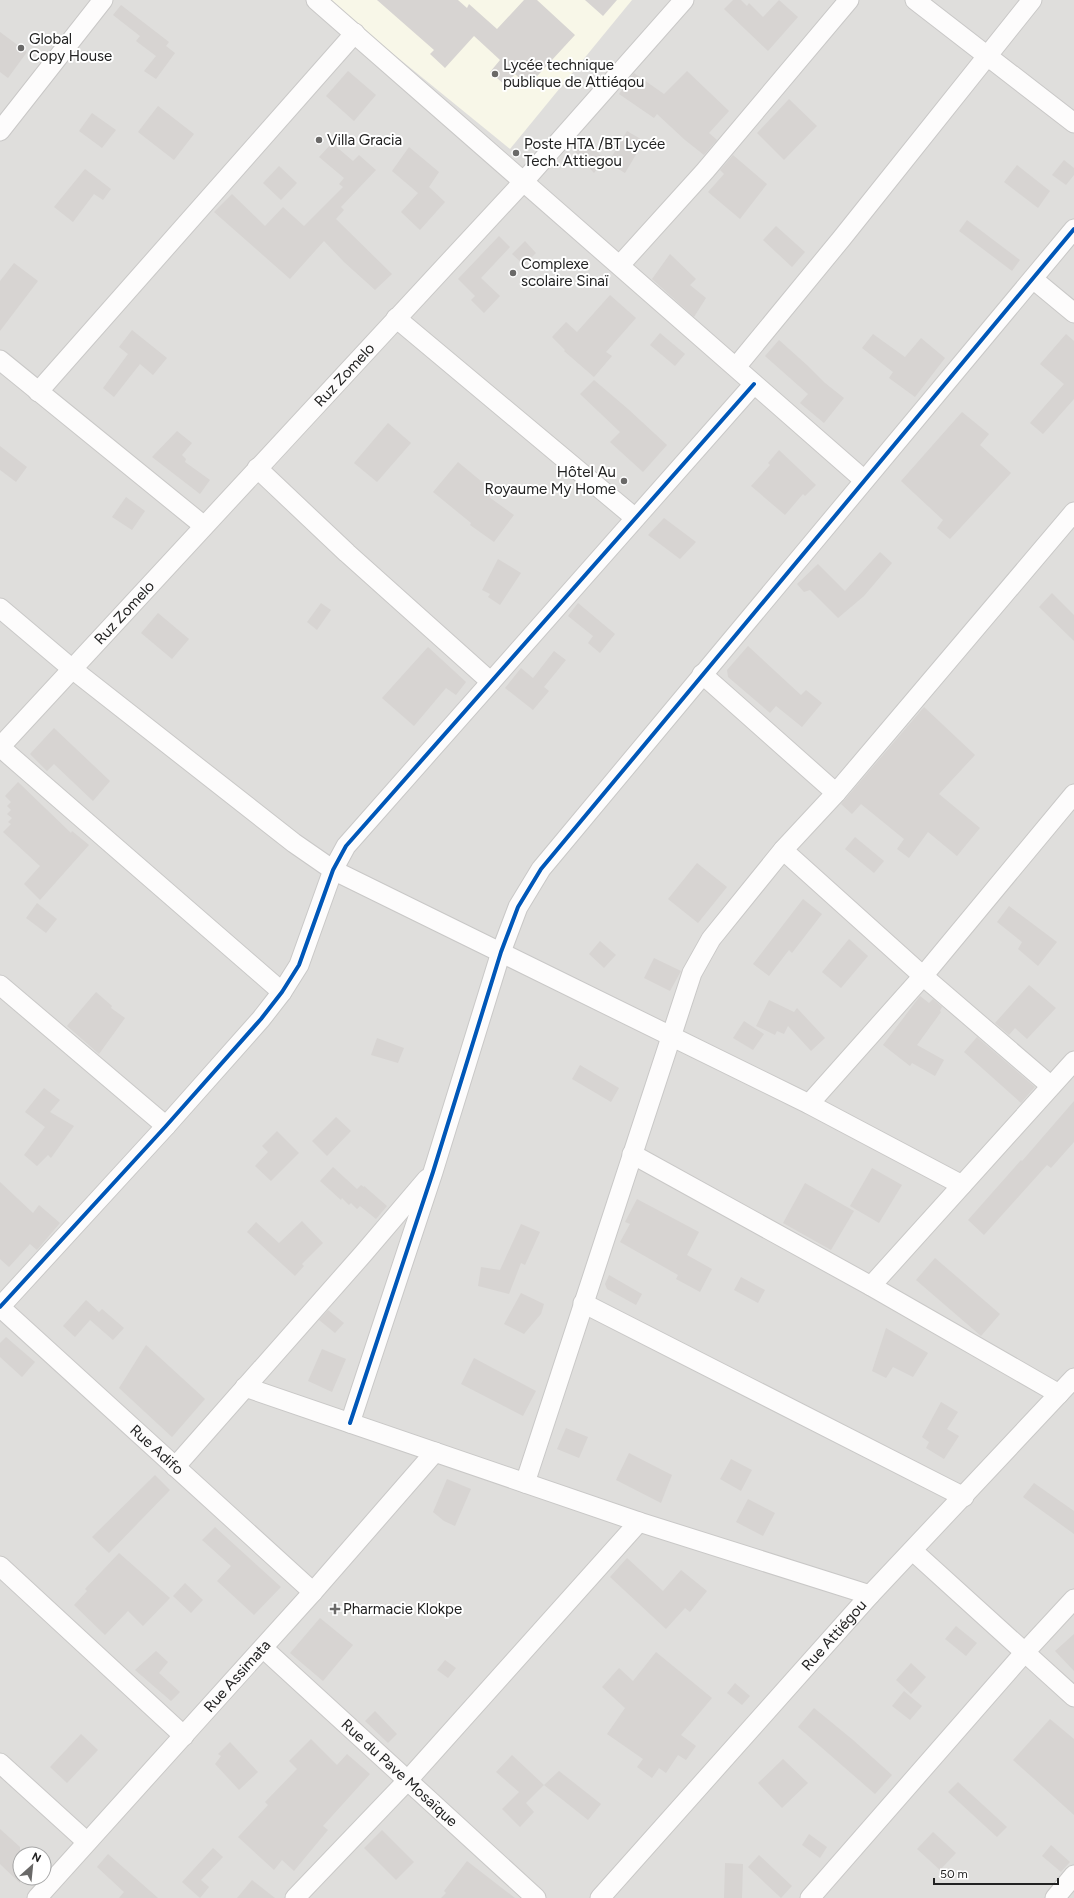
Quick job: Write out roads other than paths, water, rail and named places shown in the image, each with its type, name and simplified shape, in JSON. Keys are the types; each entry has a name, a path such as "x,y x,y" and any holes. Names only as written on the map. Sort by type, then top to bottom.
{"street":[{"path":"0,131 103,0"},
{"path":"316,0 524,180 864,480"},
{"name":"Ruz Zomelo","path":"0,747 524,180 684,0"},
{"path":"620,265 705,171 849,0"},
{"path":"915,0 1074,123"},
{"path":"736,367 847,232 1032,0"},
{"path":"38,392 354,33"},
{"path":"350,1423 433,1172 501,952 518,907 541,869 1074,229"},
{"path":"1033,279 1074,313"},
{"path":"396,318 634,518"},
{"path":"0,360 204,526"},
{"path":"0,1307 262,1019 282,992 299,965 333,870 346,846 634,518 754,384"},
{"path":"257,468 347,553 491,682"},
{"path":"525,1483 692,973 711,940 783,850 836,793 1074,512"},
{"path":"0,608 72,668 294,843 333,870 810,1104 962,1185"},
{"path":"702,674 836,793"},
{"path":"0,747 282,992"},
{"path":"810,1104 923,976 1074,794"},
{"path":"783,850 923,976 1051,1086"},
{"path":"0,984 166,1126"},
{"path":"871,1286 1074,1061"},
{"path":"632,1154 871,1286 1059,1394"},
{"path":"175,1467 363,1254 433,1172"},
{"path":"583,1303 964,1497"},
{"name":"Rue Adifo","path":"0,1307 313,1592"},
{"name":"Rue Attiégou","path":"600,1898 870,1596 1074,1378"},
{"path":"245,1387 639,1522 870,1596"},
{"name":"Rue Assimata","path":"37,1898 313,1592 435,1452"},
{"path":"295,1898 407,1781 639,1522"},
{"path":"912,1551 1074,1697"},
{"path":"0,1566 184,1736"},
{"path":"810,1898 1025,1652 1074,1599"},
{"name":"Rue du Pave Mosaïque","path":"263,1648 536,1898"},
{"path":"0,1763 88,1842"},
{"path":"1055,1898 1074,1875"}],"place":[{"name":"Global Copy House","path":"21,48"},
{"name":"Lycée technique publique de Attiéqou","path":"495,74"},
{"name":"Villa Gracia","path":"319,140"},
{"name":"Poste HTA /BT Lycée Tech. Attiegou","path":"516,153"},
{"name":"Complexe scolaire Sinaï","path":"513,273"},
{"name":"Hôtel Au Royaume My Home","path":"624,481"},
{"name":"Pharmacie Klokpe","path":"335,1609"}]}
